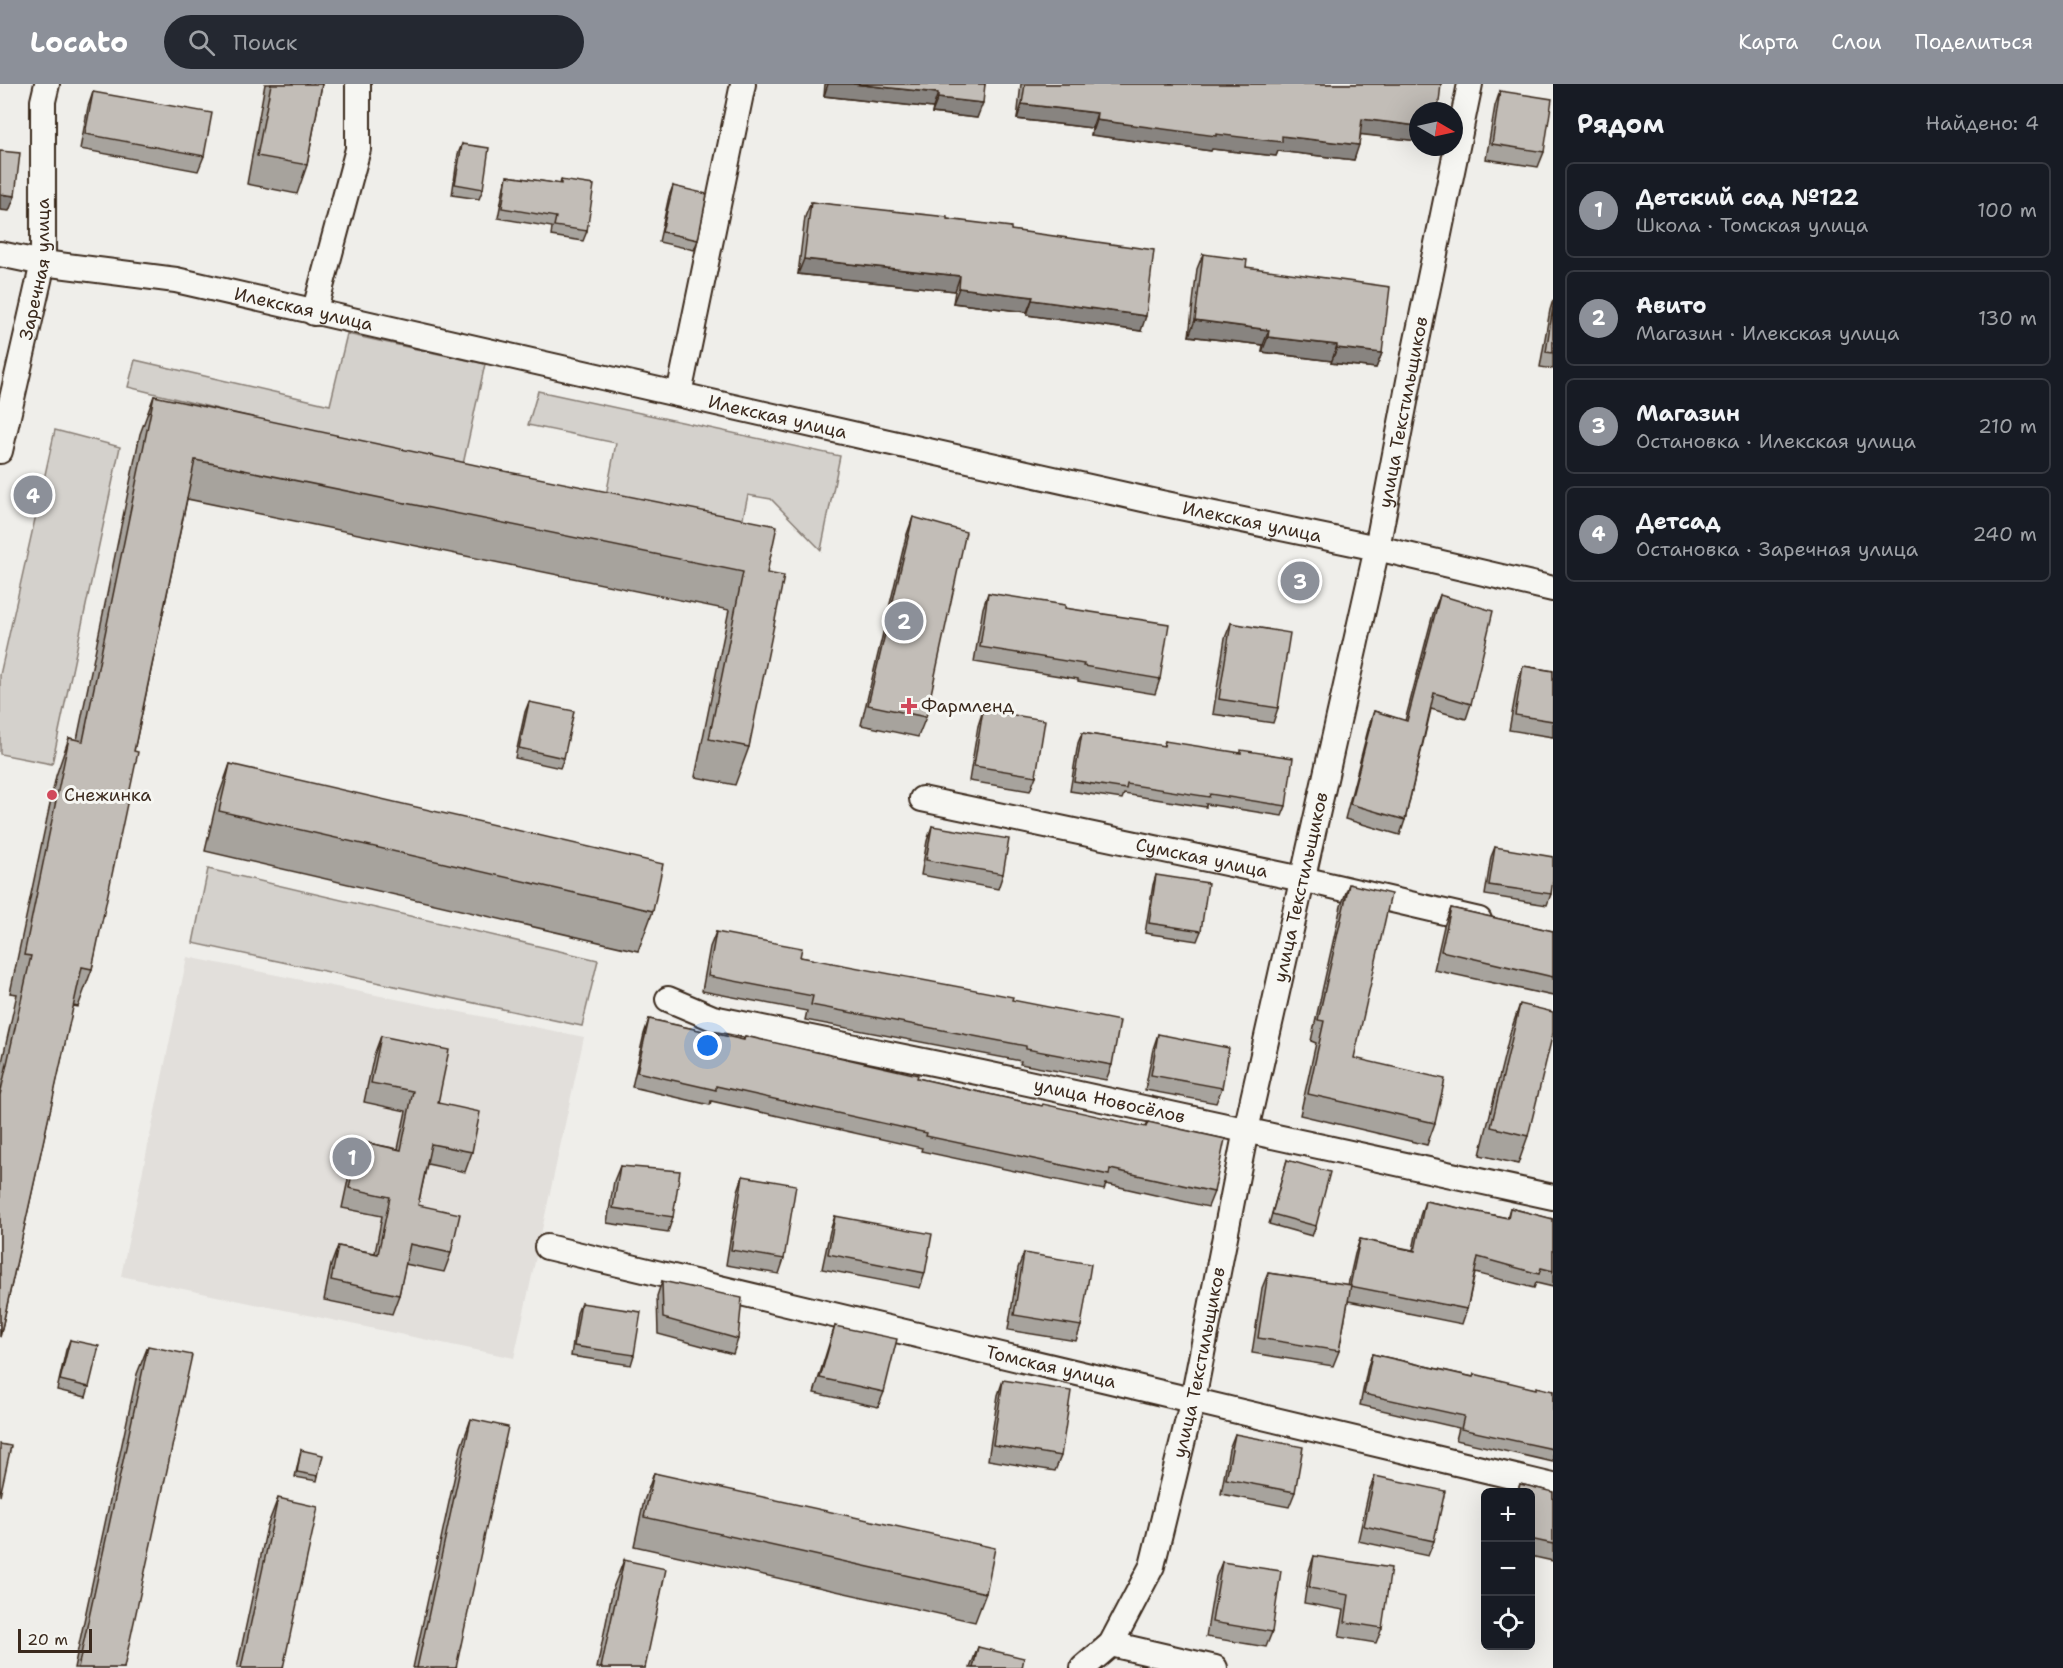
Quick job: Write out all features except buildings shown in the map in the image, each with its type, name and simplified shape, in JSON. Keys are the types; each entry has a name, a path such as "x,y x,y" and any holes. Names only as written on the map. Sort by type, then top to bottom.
{"street":[{"name":"Заречная улица","path":"0,451 43,263 44,101 47,84"},
{"path":"314,313 358,149 358,84"},
{"path":"679,394 743,84"},
{"name":"улица Текстильщиков","path":"1083,1668 1111,1644 1152,1566 1193,1399 1246,1130 1377,548 1470,84"},
{"name":"Илекская улица","path":"0,254 43,263 176,280 314,313 1553,589"},
{"name":"Сумская улица","path":"922,799 1302,879 1495,924"},
{"name":"улица Новосёлов","path":"668,999 713,1018 1553,1197"},
{"name":"Томская улица","path":"547,1247 1553,1486"},
{"path":"1111,1644 1215,1668"}],"shaded area":[{"path":"347,334 485,364 462,469 128,387 135,360 330,405"},
{"path":"538,391 840,456 821,550 771,499 748,495 740,531 605,501 616,443 528,425"},
{"path":"55,430 120,447 52,764 0,754 0,675"},
{"path":"208,869 598,960 582,1026 193,943"},
{"path":"187,957 584,1037 514,1358 121,1276"}],"place":[{"name":"Детсад","path":"33,495"},
{"name":"Магазин","path":"1300,581"},
{"name":"Авито","path":"904,621"},
{"name":"Фармленд","path":"909,706"},
{"name":"Снежинка","path":"52,795"},
{"name":"Детский сад №122","path":"352,1157"}]}
